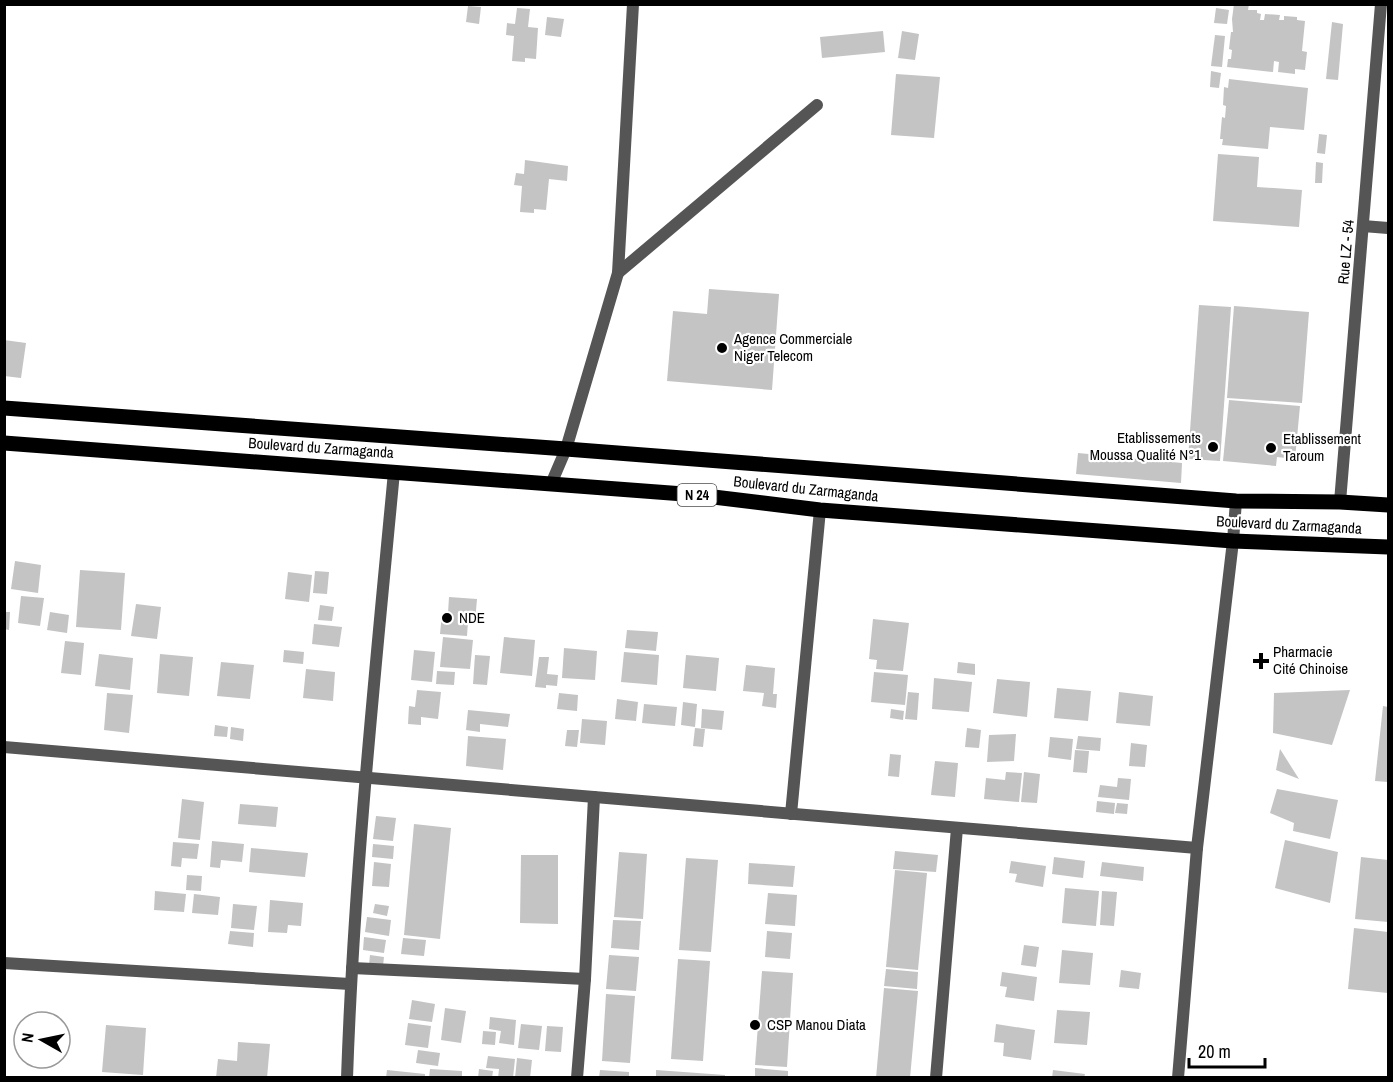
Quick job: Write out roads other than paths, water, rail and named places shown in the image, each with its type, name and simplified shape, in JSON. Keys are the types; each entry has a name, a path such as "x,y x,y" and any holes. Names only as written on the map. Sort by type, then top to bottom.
{"main road":[{"name":"Boulevard du Zarmaganda","path":"4,408 1236,501 1389,505"},
{"name":"Boulevard du Zarmaganda","path":"4,443 697,495 820,510 1233,541 1389,547"}],"street":[{"path":"551,484 566,449 618,273 633,4"},
{"name":"Rue LZ - 54","path":"1340,502 1381,4"},
{"path":"618,273 817,105"},
{"path":"1363,226 1389,228"},
{"path":"347,1077 350,984 365,777 394,472"},
{"path":"1178,1077 1197,848 1236,501"},
{"path":"791,814 820,510"},
{"path":"4,747 1197,848"},
{"path":"577,1077 585,979 594,797"},
{"path":"936,1077 957,828"},
{"path":"4,963 350,984"},
{"path":"352,968 585,979"}],"place":[{"name":"Agence Commerciale Niger Telecom","path":"722,348"},
{"name":"Etablissements Moussa Qualité N°1","path":"1213,447"},
{"name":"Etablissement Taroum","path":"1271,448"},
{"name":"NDE","path":"447,618"},
{"name":"Pharmacie Cité Chinoise","path":"1261,661"},
{"name":"CSP Manou Diata","path":"755,1025"}]}
